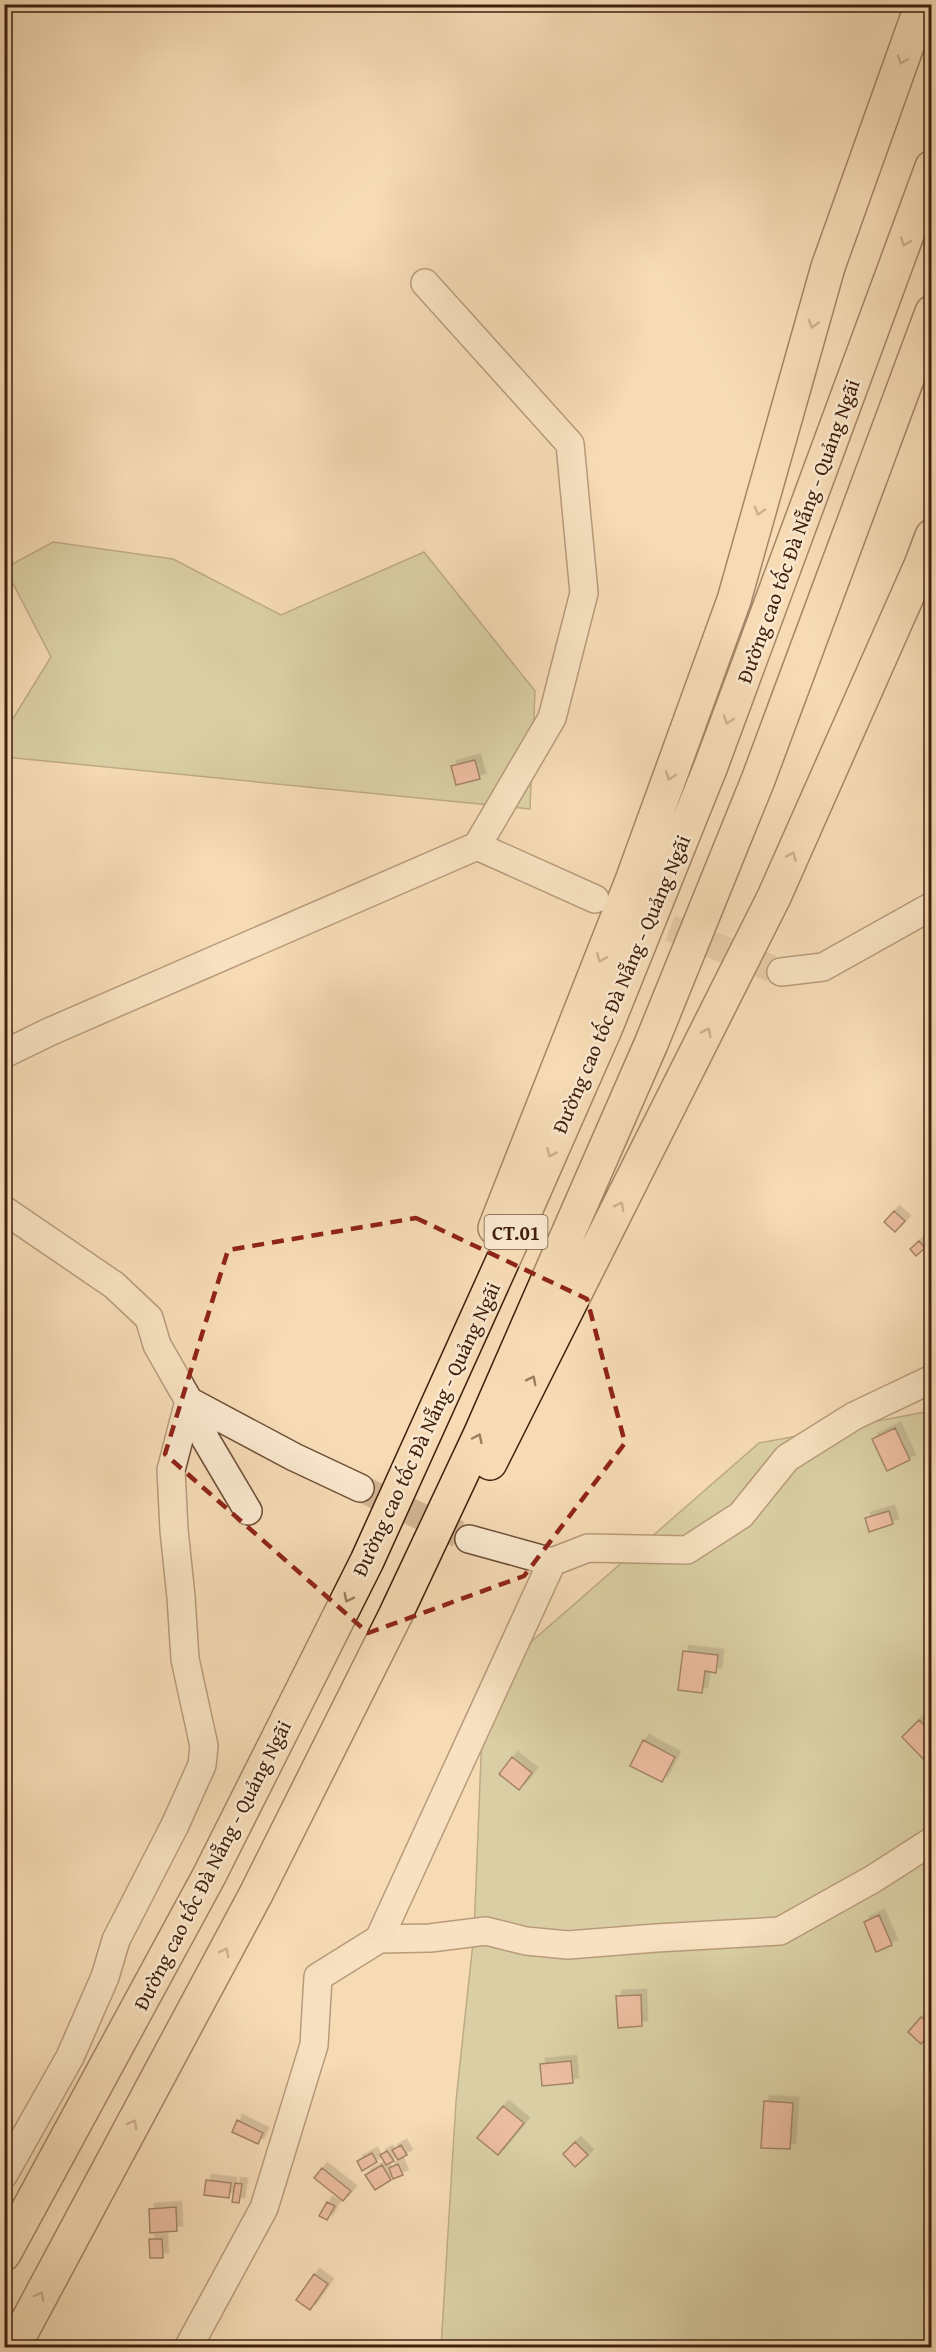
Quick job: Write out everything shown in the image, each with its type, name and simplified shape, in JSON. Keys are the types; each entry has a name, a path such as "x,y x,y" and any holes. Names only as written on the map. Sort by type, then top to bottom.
{"highway":[{"path":"367,1561 533,1129 633,878 734,600 828,267 922,4"},
{"name":"Đường cao tốc Đà Nẵng - Quảng Ngãi","path":"4,2254 208,1876 367,1561 523,1216 606,1027 711,766 932,167"},
{"name":"CT.01","path":"13,2348 256,1894 395,1616 480,1435 651,1044 758,780 932,312"},
{"path":"256,1894 433,1576 769,908 932,536"}],"street":[{"path":"4,1054 49,1032 477,846 552,718 584,593 570,444 425,283"},
{"path":"477,846 595,899"},
{"path":"781,972 823,967 932,906"},
{"path":"4,1210 114,1285 149,1318 157,1345 189,1401 206,1440 248,1511"},
{"path":"469,1539 552,1562 588,1548 687,1550 741,1515 787,1458 854,1416 932,1379"},
{"path":"189,1401 294,1457 360,1488"},
{"path":"4,2174 70,2057 105,1977 116,1940 175,1825 202,1765 204,1746 185,1659 171,1470 189,1401"},
{"path":"379,1939 552,1562"},
{"path":"188,2348 264,2208 314,2045 318,1977 379,1939 430,1938 486,1931 526,1941 568,1945 780,1931 863,1885 932,1841"}],"highlighted area":[{"path":"416,1218 587,1299 625,1443 524,1576 368,1633 165,1454 228,1250"}],"green space":[{"path":"53,542 173,559 281,615 424,552 535,691 530,809 5,757 4,733 51,657 5,568"},
{"path":"931,1411 931,2347 441,2348 456,2101 474,1933 484,1683 759,1443"}],"building":[{"path":"475,760 480,779 456,785 451,766"},
{"path":"894,1211 905,1221 895,1232 884,1222"},
{"path":"919,1241 925,1248 916,1256 910,1249"},
{"path":"895,1428 910,1460 887,1471 872,1439"},
{"path":"889,1511 893,1524 869,1532 865,1518"},
{"path":"683,1651 718,1655 716,1673 705,1671 702,1693 678,1690"},
{"path":"919,1720 932,1733 931,1767 902,1737"},
{"path":"643,1740 675,1757 662,1782 630,1766"},
{"path":"512,1757 532,1773 519,1790 499,1774"},
{"path":"879,1915 892,1945 876,1952 864,1922"},
{"path":"641,1995 642,2026 618,2028 616,1996"},
{"path":"921,2017 932,2026 932,2032 921,2044 908,2032"},
{"path":"571,2061 573,2083 542,2086 540,2064"},
{"path":"764,2101 793,2103 790,2149 761,2148"},
{"path":"503,2106 524,2123 498,2155 477,2138"},
{"path":"237,2120 263,2133 258,2144 232,2132"},
{"path":"575,2142 588,2155 575,2167 563,2154"},
{"path":"401,2145 407,2155 398,2160 392,2150"},
{"path":"387,2151 394,2161 386,2165 380,2155"},
{"path":"372,2153 377,2162 362,2171 357,2161"},
{"path":"398,2164 403,2175 393,2179 389,2168"},
{"path":"382,2165 391,2180 375,2190 365,2175"},
{"path":"322,2168 351,2191 343,2201 314,2178"},
{"path":"206,2180 231,2183 229,2198 204,2195"},
{"path":"235,2183 242,2184 239,2203 232,2202"},
{"path":"327,2202 335,2206 327,2220 319,2216"},
{"path":"176,2207 177,2231 150,2233 149,2209"},
{"path":"149,2239 162,2239 163,2258 150,2258"},
{"path":"314,2274 328,2284 310,2310 296,2300"}],"tunnel":[{"path":"632,913 781,972"},
{"path":"360,1488 469,1539"}]}
